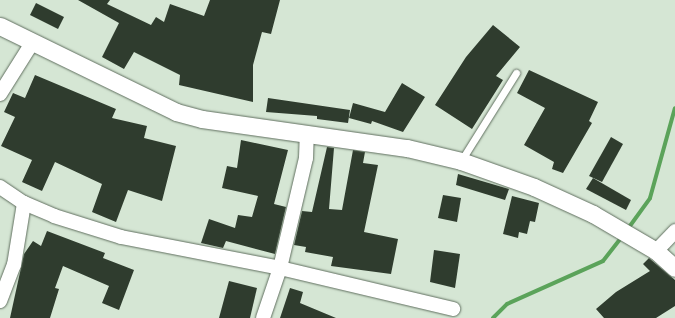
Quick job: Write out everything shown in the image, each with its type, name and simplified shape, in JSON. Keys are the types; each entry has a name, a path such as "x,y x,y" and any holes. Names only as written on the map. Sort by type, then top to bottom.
{"street":[{"path":"0,26 32,43 176,112 202,119 407,148 461,161 534,187 593,214 656,251 675,268"},
{"path":"0,94 32,43"},
{"path":"263,318 280,268 306,158 307,134"},
{"path":"0,187 24,203 121,237 280,268 453,309"},
{"path":"0,301 14,265 24,203"},
{"path":"656,251 675,231"}],"lane":[{"path":"461,161 516,73"}],"building":[{"path":"78,0 110,0 107,4 151,25 156,17 164,22 170,4 204,16 210,0 280,0 271,34 262,32 253,65 253,102 179,85 180,75 134,52 124,69 102,57 119,23"},
{"path":"36,3 64,17 58,29 30,15"},
{"path":"493,25 520,47 496,76 503,80 472,129 435,105 466,57"},
{"path":"529,70 598,102 589,121 592,123 563,173 552,169 554,162 524,145 545,108 517,93"},
{"path":"35,75 116,109 112,118 147,126 144,138 176,146 162,201 128,190 116,222 92,212 102,184 55,162 42,191 22,182 32,160 1,146 15,117 4,112 13,93 25,98"},
{"path":"402,83 425,97 403,132 372,121 371,124 349,118 353,103 385,112"},
{"path":"268,98 350,110 348,123 317,119 317,116 266,112"},
{"path":"611,137 623,144 602,182 589,176"},
{"path":"241,140 288,150 274,204 286,207 275,254 226,241 223,248 201,243 209,219 235,228 238,215 252,217 258,196 222,188 227,166 237,168"},
{"path":"327,147 334,148 329,209 342,210 353,150 365,152 363,163 378,165 364,232 398,239 391,274 331,266 333,257 305,252 306,247 294,245 302,211 312,212"},
{"path":"458,174 509,189 505,200 456,185"},
{"path":"593,178 631,200 626,210 586,189"},
{"path":"443,195 461,198 457,222 438,218"},
{"path":"512,196 539,203 535,222 530,221 527,234 519,232 518,238 503,234"},
{"path":"47,231 105,253 103,258 134,270 119,310 102,303 109,286 63,266 55,288 59,289 50,318 10,318 24,254 33,241 41,246"},
{"path":"434,250 460,254 455,288 430,282"},
{"path":"649,258 675,280 675,306 656,318 604,318 596,309 616,292 650,271 643,264"},
{"path":"229,281 257,288 250,318 219,318"},
{"path":"290,288 303,292 300,303 336,318 280,318"}],"waterway":[{"path":"627,230 650,198 675,108"},
{"path":"493,318 507,304 603,261 623,235"}]}
